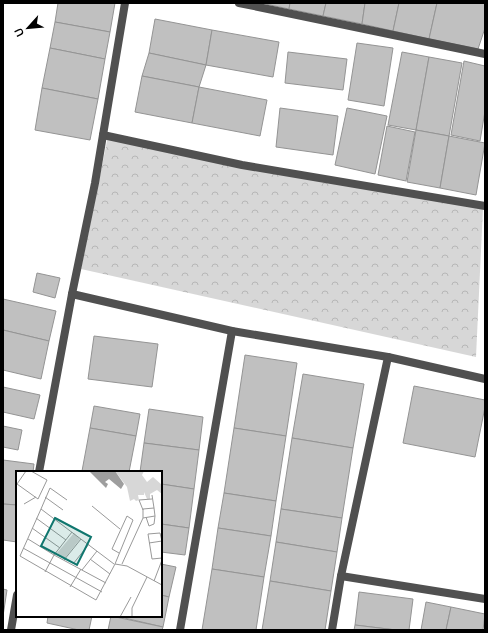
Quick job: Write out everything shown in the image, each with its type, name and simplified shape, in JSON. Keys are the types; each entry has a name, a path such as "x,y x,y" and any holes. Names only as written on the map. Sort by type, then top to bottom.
{"street":[{"path":"39,471 72,294 95,183 125,3"},
{"path":"239,3 485,54"},
{"path":"103,135 242,166 485,206"},
{"path":"72,294 232,331 388,357 485,379"},
{"path":"180,630 232,331"},
{"path":"332,630 341,576 388,357"},
{"path":"341,576 485,599"},
{"path":"11,630 16,601"}],"green space":[{"path":"108,136 483,208 476,357 81,269"}],"building":[{"path":"58,3 115,3 110,32 55,22"},
{"path":"261,3 290,3 289,9"},
{"path":"290,3 326,3 323,16 289,9"},
{"path":"326,3 365,3 362,24 323,16"},
{"path":"365,3 399,3 393,31 362,24"},
{"path":"399,3 437,3 429,39 393,31"},
{"path":"437,3 485,3 485,28 478,49 429,39"},
{"path":"155,19 212,30 206,65 149,53"},
{"path":"55,22 110,32 105,59 50,48"},
{"path":"212,30 279,42 273,77 206,65"},
{"path":"357,43 393,48 384,106 348,100"},
{"path":"50,48 105,59 98,99 42,88"},
{"path":"288,52 347,59 343,90 285,83"},
{"path":"402,52 429,57 416,130 388,125"},
{"path":"149,53 206,65 199,87 142,76"},
{"path":"429,57 462,63 449,136 416,130"},
{"path":"464,61 485,66 485,111 480,141 451,135"},
{"path":"142,76 199,87 192,123 135,112"},
{"path":"199,87 267,100 260,136 192,123"},
{"path":"42,88 98,99 90,140 35,130"},
{"path":"280,108 338,116 333,155 276,147"},
{"path":"347,108 387,116 375,174 335,165"},
{"path":"387,126 415,132 406,181 378,175"},
{"path":"416,130 449,136 440,188 407,182"},
{"path":"449,136 485,143 476,195 440,188"},
{"path":"37,273 60,278 55,298 33,292"},
{"path":"3,299 56,311 49,341 3,330"},
{"path":"3,330 49,341 41,379 3,370"},
{"path":"94,336 158,344 152,387 88,379"},
{"path":"245,355 297,363 286,436 234,428"},
{"path":"303,374 364,384 353,448 292,438"},
{"path":"414,386 485,400 485,407 475,457 403,443"},
{"path":"3,387 40,395 34,419 3,412"},
{"path":"94,406 140,414 136,436 90,428"},
{"path":"149,409 203,417 199,450 144,443"},
{"path":"3,426 22,430 18,450 3,447"},
{"path":"90,428 136,436 129,471 82,471"},
{"path":"234,428 286,436 276,501 224,493"},
{"path":"292,438 353,448 342,518 281,509"},
{"path":"144,443 199,450 194,489 162,484 162,471 140,471"},
{"path":"3,460 34,464 33,471 16,471 16,505 3,504"},
{"path":"162,484 194,489 189,528 162,524"},
{"path":"224,493 276,501 271,536 218,528"},
{"path":"3,504 16,505 16,542 3,540"},
{"path":"281,509 342,518 337,552 276,542"},
{"path":"162,524 189,528 185,555 162,552"},
{"path":"218,528 271,536 264,577 212,569"},
{"path":"276,542 337,552 331,591 270,581"},
{"path":"162,564 176,567 169,597 162,595"},
{"path":"212,569 264,577 256,630 202,630"},
{"path":"270,581 331,591 325,630 262,630"},
{"path":"3,589 7,590 3,616"},
{"path":"359,592 413,599 409,630 355,625"},
{"path":"162,595 169,597 163,627 120,617 162,617"},
{"path":"426,602 451,607 446,630 421,630"},
{"path":"451,607 485,614 483,630 446,630"},
{"path":"48,617 92,617 89,630 79,630 47,623"},
{"path":"111,617 163,627 162,630 108,630"},
{"path":"355,625 396,630 354,630"}]}
